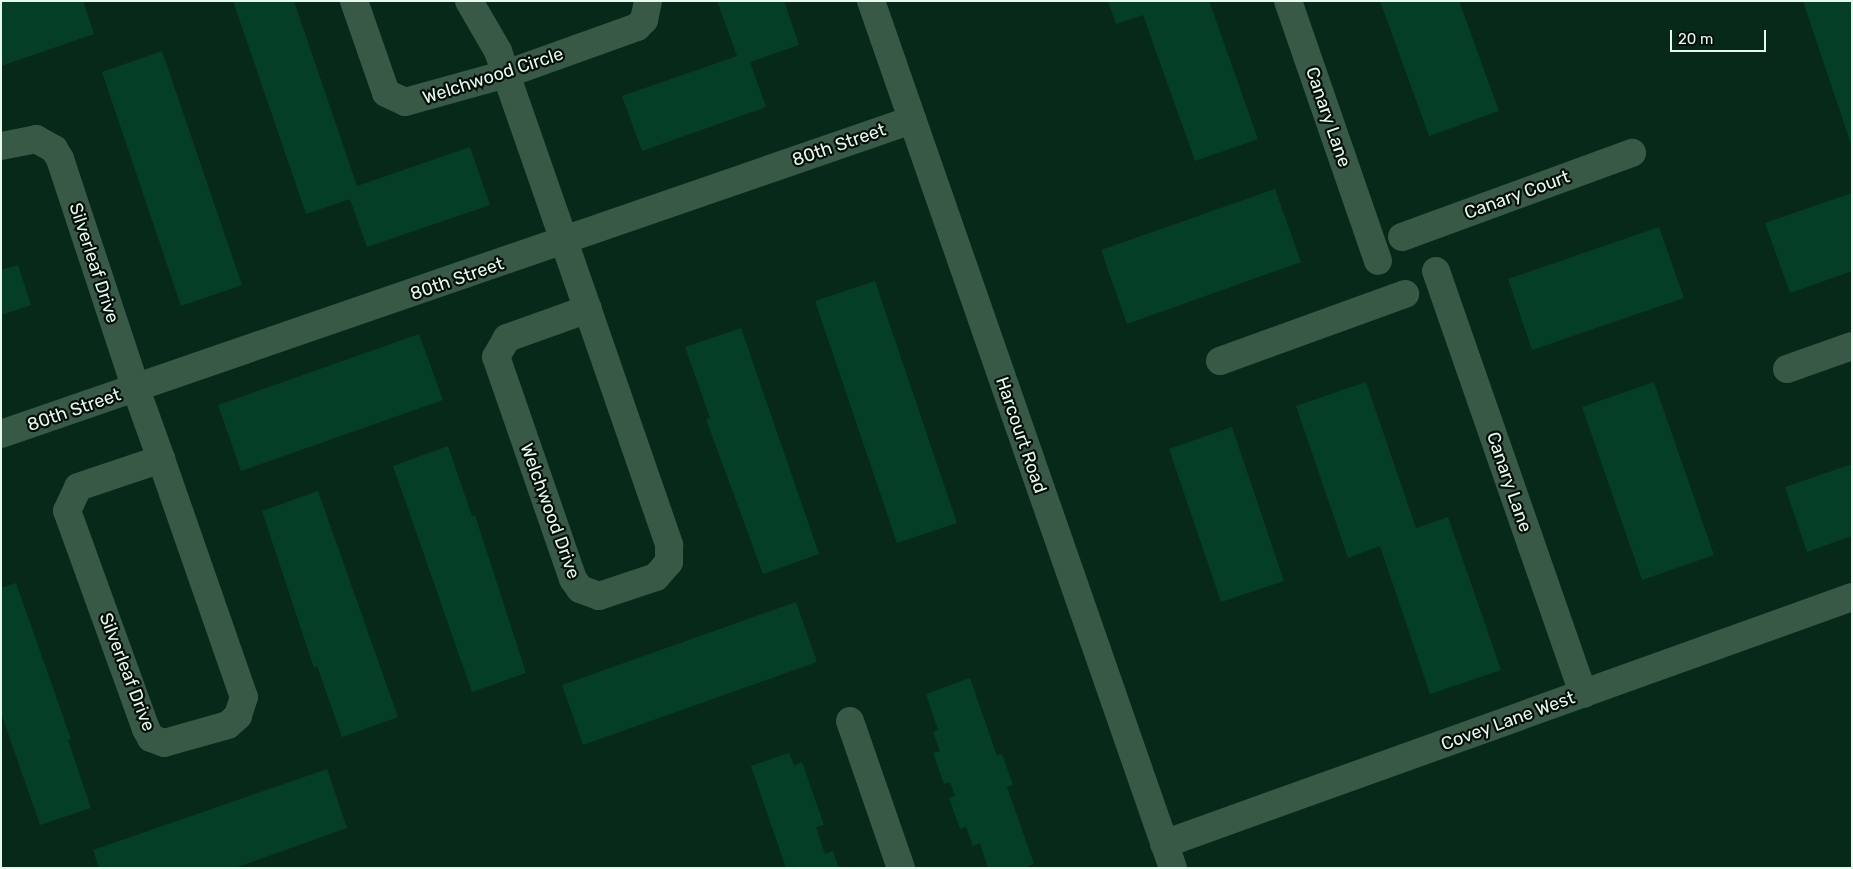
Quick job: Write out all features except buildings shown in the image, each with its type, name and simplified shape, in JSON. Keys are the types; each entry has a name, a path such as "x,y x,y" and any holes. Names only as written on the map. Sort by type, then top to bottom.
{"street":[{"name":"Welchwood Circle","path":"354,1 390,97 414,102 506,74 637,27 644,20 648,1"},
{"name":"Welchwood Drive","path":"470,1 488,28 506,74 588,309 670,554 666,568 656,577 599,596 580,589 573,579 496,357 508,338 588,309"},
{"name":"Harcourt Road","path":"871,1 1168,856"},
{"name":"Canary Lane","path":"1288,1 1384,283 1405,294"},
{"name":"80th Street","path":"1,434 912,120"},
{"name":"Silverleaf Drive","path":"1,146 36,139 54,149 60,159 136,389 161,459 244,696 238,716 228,724 164,743 151,738 146,729 67,510 70,497 78,486 161,459"},
{"name":"Canary Court","path":"1402,237 1632,153"},
{"name":"Canary Lane","path":"1402,237 1427,245 1433,252 1436,271 1583,694"},
{"path":"1378,261 1386,246 1402,237"},
{"path":"1220,361 1426,287 1436,271"},
{"path":"1788,369 1852,346"},
{"name":"Covey Lane West","path":"1168,856 1583,694 1852,597"},
{"path":"850,722 901,868"}]}
